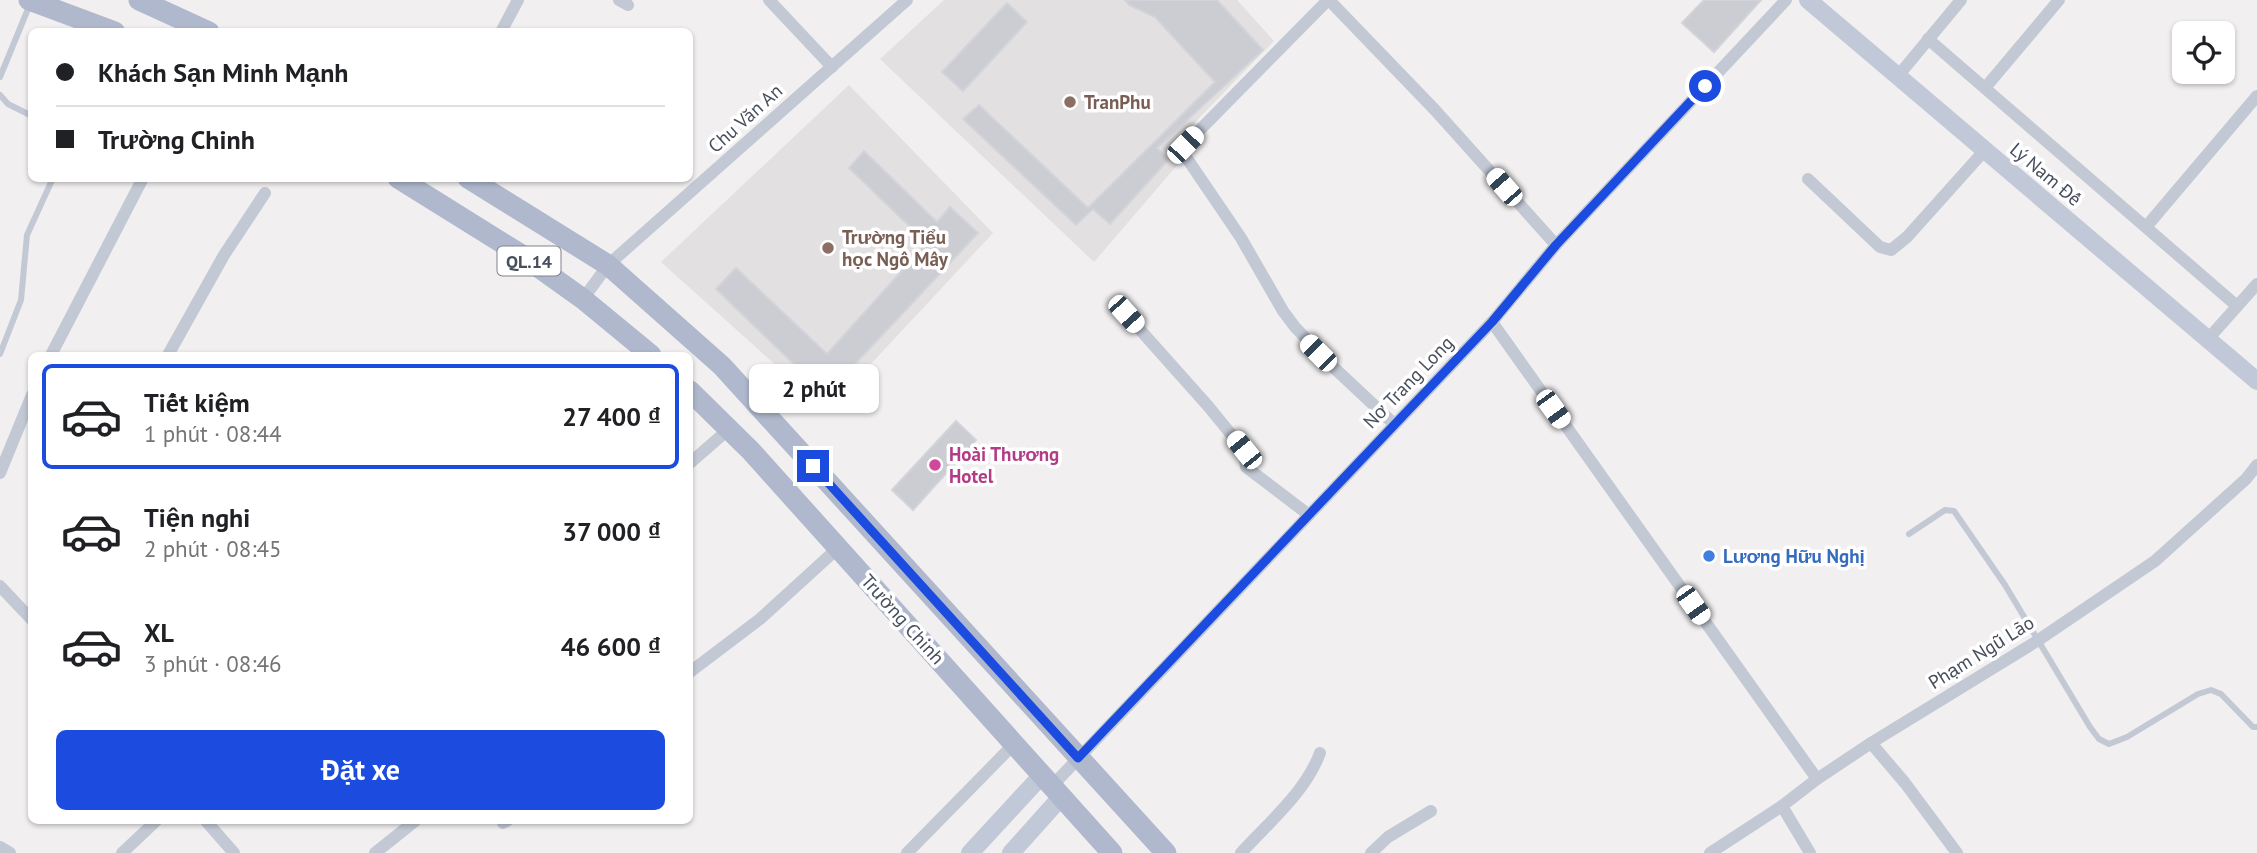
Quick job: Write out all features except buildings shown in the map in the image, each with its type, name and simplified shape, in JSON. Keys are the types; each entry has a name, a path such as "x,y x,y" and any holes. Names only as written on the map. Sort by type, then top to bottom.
{"main road":[{"path":"30,0 100,28"},
{"path":"139,0 200,28"},
{"name":"QL.14","path":"404,182 520,254 583,299 647,352"},
{"name":"Trường Chinh","path":"474,182 608,265 722,366 1166,853"},
{"name":"Trường Chinh","path":"693,394 729,429 838,548 1112,853"}],"street":[{"path":"503,28 518,0"},
{"path":"769,0 832,67"},
{"name":"Chu Văn An","path":"583,299 608,265 907,0"},
{"path":"1394,424 1330,364 1283,311 1241,238 1184,154 1185,145 1328,0 1435,110 1556,245"},
{"name":"Nơ Trang Long","path":"1053,785 1492,322 1556,245 1786,0"},
{"path":"1898,76 1961,0"},
{"path":"1985,88 2059,0"},
{"name":"Lý Nam Đế","path":"1812,1 2257,381"},
{"path":"1928,39 2237,306"},
{"path":"2146,227 2257,96"},
{"path":"1808,179 1880,247 1891,250 1907,237 1985,150"},
{"path":"53,352 140,182"},
{"path":"170,352 224,255 265,193"},
{"path":"2208,339 2257,284"},
{"path":"1126,314 1244,450 1246,467 1309,515"},
{"path":"1492,322 1817,779"},
{"path":"1,467 28,404"},
{"path":"693,460 729,429"},
{"name":"Phạm Ngũ Lão","path":"1710,853 1871,743 2037,641 2155,561 2246,479 2257,465"},
{"path":"693,670 760,619 838,548"},
{"path":"0,586 28,616"},
{"path":"907,853 1015,743"},
{"path":"1871,743 1905,783 1957,853"},
{"path":"1241,853 1304,785 1320,753"},
{"path":"970,853 1053,785"},
{"path":"1011,853 1053,785"},
{"path":"1782,806 1810,853"},
{"path":"1371,853 1388,837 1431,811"},
{"path":"122,853 153,824"},
{"path":"209,824 234,853"},
{"path":"375,853 411,824"},
{"path":"0,847 10,853"}],"lane":[{"path":"0,77 30,0"},
{"path":"0,95 8,104 28,114"},
{"path":"0,354 21,300 27,235 51,182"},
{"path":"1909,534 1945,510 1954,511 2004,585 2090,727 2099,738 2109,744 2127,737 2198,694 2211,690 2221,694 2253,727 2257,727"}],"shaded area":[{"name":"TranPhu","path":"944,0 1237,0 1274,41 1173,145 1179,163 1094,262 880,59"},
{"name":"Trường Tiểu học Ngô Mây","path":"849,85 993,233 827,411 661,262"}],"place":[{"name":"TranPhu","path":"1070,102"},
{"name":"Trường Tiểu học Ngô Mây","path":"828,248"},
{"name":"Hoài Thương Hotel","path":"935,465"},
{"name":"Lương Hữu Nghị","path":"1709,556"}],"route":[{"path":"813,466 1078,758 1492,322 1556,245 1705,86"}]}
